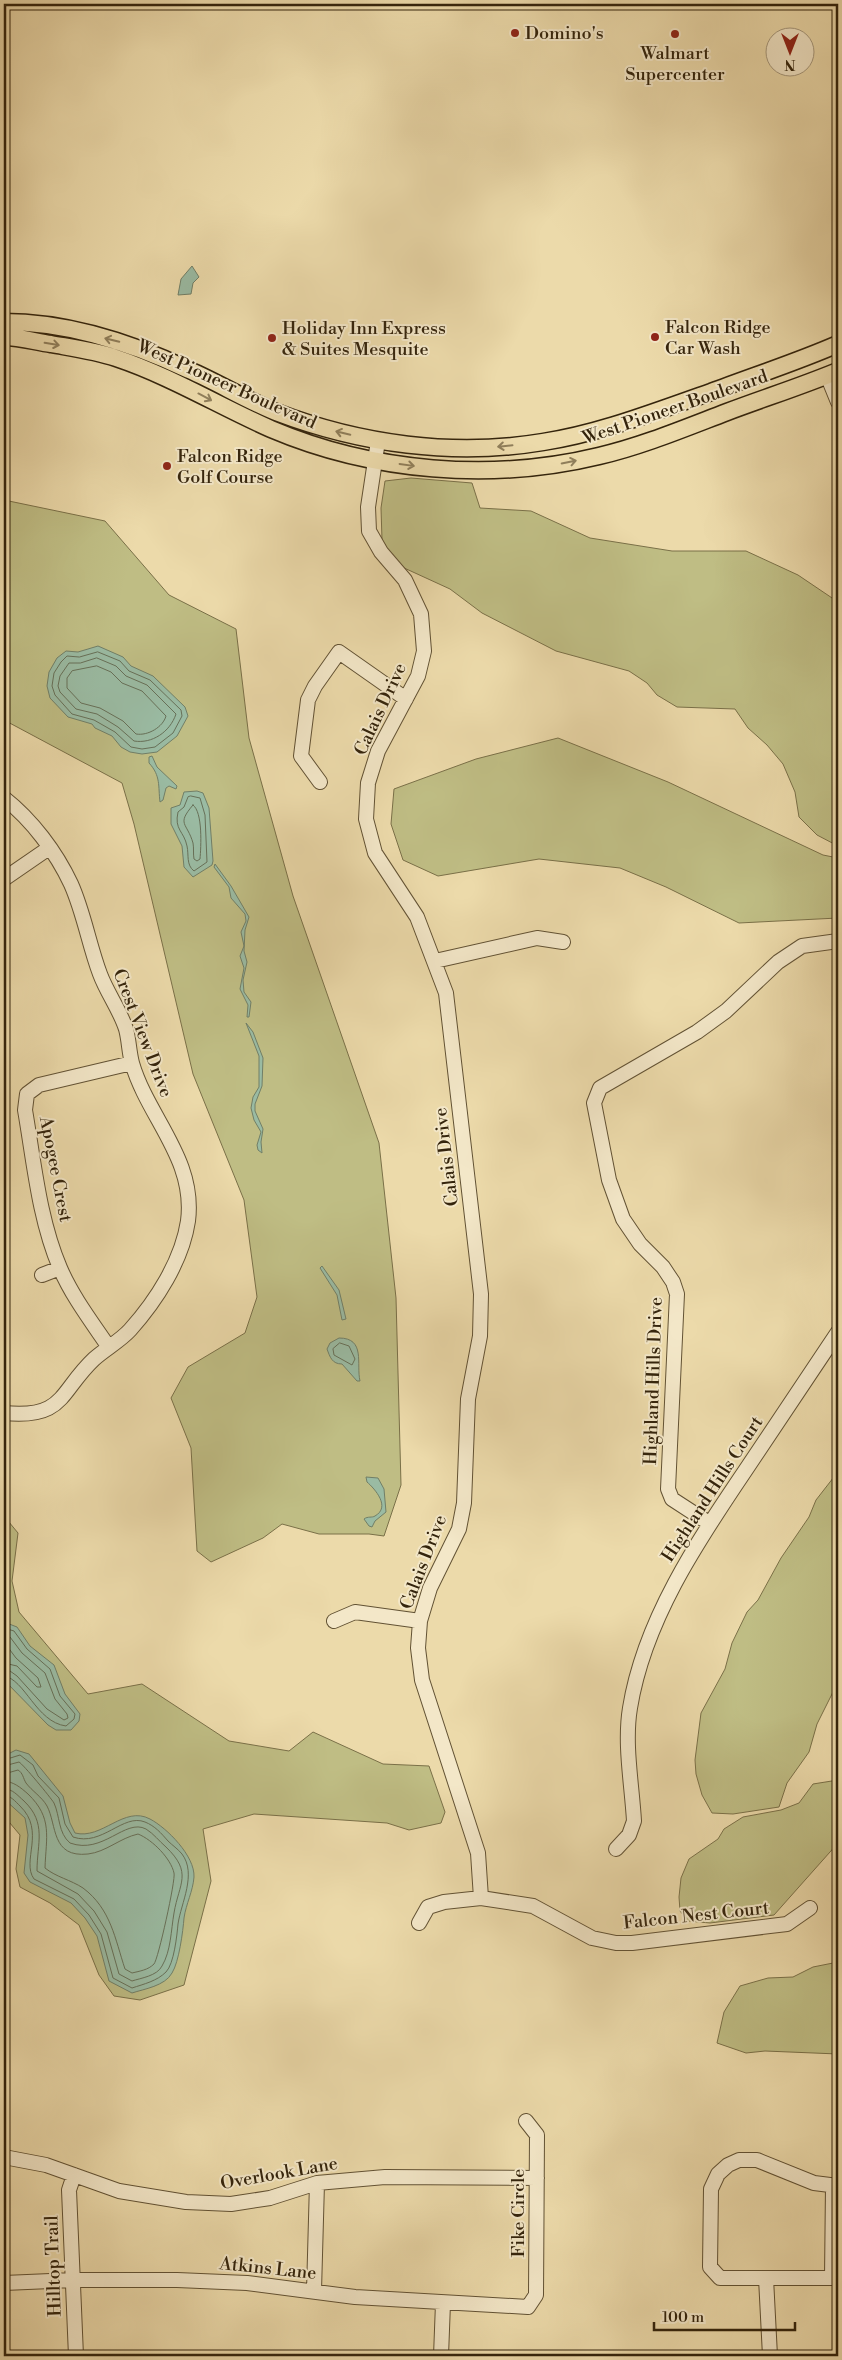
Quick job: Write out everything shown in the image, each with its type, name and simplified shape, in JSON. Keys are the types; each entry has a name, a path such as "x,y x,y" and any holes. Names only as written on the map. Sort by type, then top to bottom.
{"main road":[{"name":"West Pioneer Boulevard","path":"4,322 70,329 121,342 192,371 238,396 276,412 328,430 378,441 438,447 492,448 543,442 592,432 837,348"},
{"name":"West Pioneer Boulevard","path":"4,337 114,357 182,385 274,430 327,448 376,461 435,469 497,470 557,464 591,458 649,441 833,373"},
{"path":"818,353 833,373"}],"street":[{"path":"833,373 838,402"},
{"name":"Calais Drive","path":"378,441 368,507 369,531 381,552 405,580 421,614 424,651 418,676 378,751 368,783 366,820 375,853 418,917 446,993 481,1294 480,1336 468,1399 464,1503 459,1529 430,1588 420,1621 418,1648 422,1680 478,1853 481,1898"},
{"path":"320,782 301,756 308,700 315,686 339,652 406,699"},
{"name":"Crest View Drive","path":"4,798 34,826 70,883 88,928 100,974 126,1029 132,1063 147,1100 176,1149 187,1186 188,1220 178,1257 149,1306 128,1332 108,1346 92,1361 76,1383 56,1405 37,1413 4,1413"},
{"path":"4,879 49,848"},
{"path":"435,961 538,938 563,942"},
{"name":"Highland Hills Drive","path":"709,1522 672,1499 668,1489 677,1294 673,1282 663,1267 640,1244 623,1219 609,1180 594,1103 600,1088 697,1032 726,1011 765,974 802,946 838,941"},
{"name":"Apogee Crest","path":"108,1346 83,1309 60,1268 42,1211 25,1110 27,1094 40,1085 132,1063"},
{"path":"42,1275 60,1268"},
{"name":"Highland Hills Court","path":"616,1849 629,1836 634,1821 628,1728 630,1707 641,1664 675,1582 709,1522 838,1332"},
{"path":"334,1621 355,1612 420,1621"},
{"name":"Falcon Nest Court","path":"419,1923 428,1907 444,1902 481,1898 534,1906 592,1938 616,1943 702,1935 787,1924 810,1908"},
{"name":"Fike Circle","path":"526,2122 537,2135 536,2296 528,2307"},
{"name":"Overlook Lane","path":"4,2157 46,2165 119,2191 186,2202 231,2204 270,2198 316,2183 385,2177 537,2178"},
{"path":"739,2160 757,2160 814,2183 836,2186 835,2278 720,2278 710,2267 711,2189 718,2174 728,2164 739,2160"},
{"name":"Hilltop Trail","path":"74,2175 69,2190 76,2356"},
{"path":"314,2291 316,2183"},
{"path":"766,2278 770,2356"},
{"name":"Atkins Lane","path":"4,2283 74,2280 177,2280 247,2283 355,2297 528,2307"},
{"path":"441,2356 443,2303"}],"shaded area":[{"path":"411,478 472,483 480,508 531,511 590,538 672,551 746,551 798,575 838,602 838,846 817,835 799,817 795,792 783,764 767,745 748,728 735,709 677,707 657,695 647,683 629,671 556,651 482,613 450,589 402,567 382,540 381,508 385,481"},
{"path":"4,500 105,521 169,595 236,629 249,738 293,896 379,1143 396,1298 401,1485 384,1536 369,1534 319,1534 282,1524 263,1538 211,1562 197,1551 191,1448 171,1398 188,1367 245,1333 257,1297 244,1200 193,1074 134,824 122,783 4,720"},
{"path":"558,738 668,782 823,855 838,858 838,918 739,923 666,887 620,868 539,859 438,876 403,860 391,824 394,789 476,759"},
{"path":"838,1464 838,1682 817,1724 809,1752 787,1783 779,1807 733,1814 712,1813 702,1795 696,1774 695,1760 701,1713 725,1669 732,1643 747,1612 758,1600 781,1558 809,1517 816,1500 837,1473"},
{"path":"4,1516 18,1533 12,1581 19,1612 88,1694 142,1684 229,1741 289,1751 313,1732 383,1764 429,1766 445,1812 441,1823 409,1830 387,1823 254,1814 203,1829 211,1881 184,1985 140,2000 114,1996 99,1975 79,1925 50,1903 20,1887 16,1869 20,1835 4,1816"},
{"path":"838,1780 838,1843 774,1915 710,1923 688,1921 680,1911 679,1897 681,1878 689,1859 718,1839 724,1829 743,1817 781,1810 799,1803 813,1784"},
{"path":"838,1962 838,2054 765,2051 746,2053 717,2043 724,2012 740,1986 768,1978 793,1977 813,1967"}],"water":[{"path":"192,266 199,277 193,283 191,294 178,295 181,279"},
{"path":"98,646 123,657 131,666 153,676 185,707 188,716 177,736 157,752 142,754 130,752 121,747 112,736 95,728 92,724 68,717 50,698 47,686 49,672 57,658 66,651 78,652"},
{"path":"152,756 157,767 177,786 176,789 169,786 166,788 163,800 160,802 156,772 149,763 149,757"},
{"path":"197,791 203,793 209,808 213,861 212,865 193,877 184,867 182,846 171,824 171,808 180,805 184,792"},
{"path":"215,864 231,886 249,917 245,930 244,951 247,962 243,980 244,992 251,1002 249,1017 247,1017 248,1005 240,989 244,968 240,956 244,946 241,932 246,921 245,914 231,898 229,887 214,867"},
{"path":"246,1023 253,1032 263,1058 262,1086 255,1104 255,1111 263,1129 262,1153 258,1150 257,1145 261,1132 254,1120 251,1108 253,1097 259,1087 259,1056"},
{"path":"322,1266 339,1290 346,1319 342,1320 337,1295 320,1268"},
{"path":"339,1338 353,1342 356,1347 360,1381 357,1381 342,1364 336,1363 330,1357 327,1349 330,1343"},
{"path":"366,1477 378,1478 384,1489 386,1512 375,1521 372,1527 364,1519 374,1517 380,1512 382,1503 377,1493 367,1482"},
{"path":"4,1622 17,1627 30,1646 54,1665 65,1694 80,1714 79,1721 71,1730 56,1730 48,1725 4,1680"},
{"path":"16,1750 29,1754 63,1796 70,1823 75,1833 85,1834 94,1832 122,1819 140,1816 157,1823 172,1836 185,1852 190,1860 194,1877 185,1913 177,1962 172,1973 164,1981 132,1993 109,1981 97,1936 85,1918 71,1903 30,1882 24,1873 28,1835 25,1818 4,1799 4,1756"}],"place":[{"name":"Domino's","path":"515,33"},
{"name":"Walmart Supercenter","path":"675,34"},
{"name":"Falcon Ridge Car Wash","path":"655,337"},
{"name":"Holiday Inn Express & Suites Mesquite","path":"272,338"},
{"name":"Falcon Ridge Golf Course","path":"167,466"}]}
